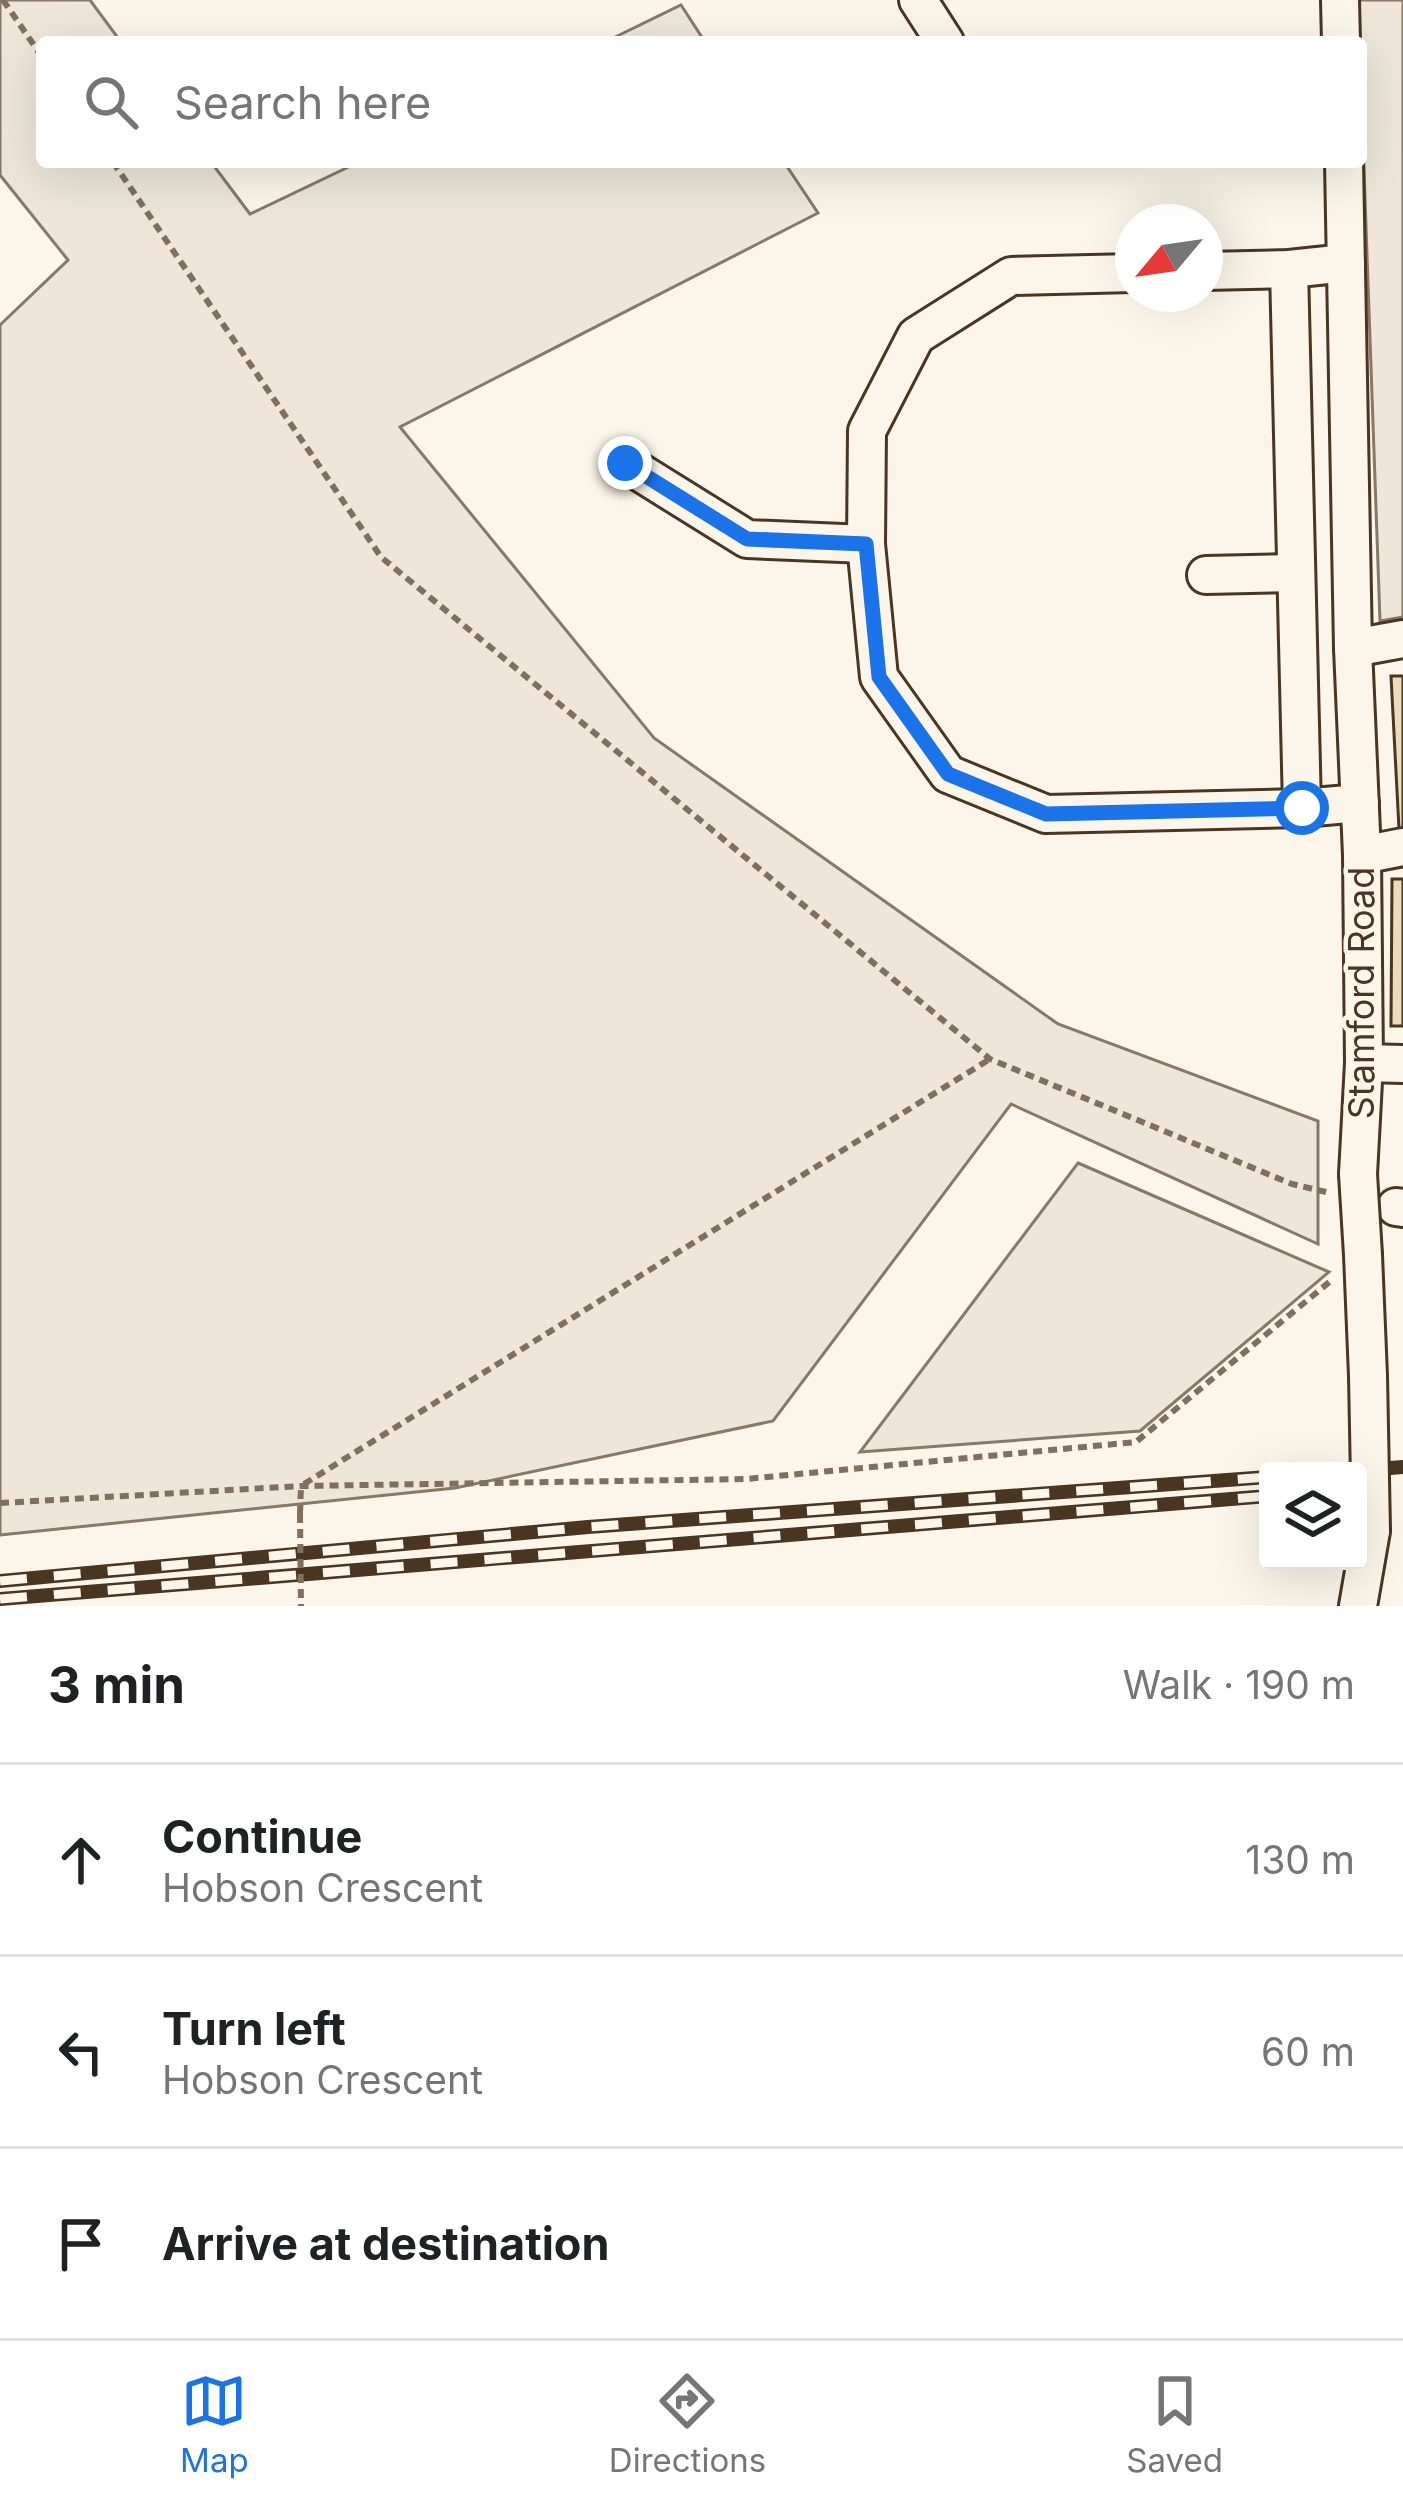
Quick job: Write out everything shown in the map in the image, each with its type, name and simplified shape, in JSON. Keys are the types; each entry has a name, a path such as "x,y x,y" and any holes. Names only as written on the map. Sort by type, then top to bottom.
{"street":[{"path":"918,0 941,36"},
{"path":"1340,0 1341,36"},
{"name":"Stamford Road","path":"1344,168 1364,1063 1346,1184 1363,1255 1371,1531 1358,1606"},
{"path":"1223,271 1346,263"},
{"path":"1289,269 1302,808"},
{"path":"1115,273 1011,276 916,336 867,431 866,544 879,677 948,774 1046,814 1360,803"},
{"path":"625,463 747,539 866,544"},
{"path":"1206,574 1296,573"},
{"path":"1353,648 1403,639"},
{"path":"1362,855 1403,848"},
{"path":"1364,1063 1403,1064"}],"path":[{"path":"3,0 36,48"},
{"path":"117,168 381,557 990,1059 1292,1184 1346,1184"},
{"path":"301,1486 990,1059"},
{"path":"0,1503 301,1486 746,1479 1136,1442 1363,1255"},
{"path":"301,1486 301,1606"}],"shaded area":[{"path":"0,0 90,0 117,36 36,36 36,168 216,168 250,214 346,168 788,168 818,213 400,427 654,738 1058,1024 1318,1121 1318,1244 1011,1104 773,1421 455,1488 0,1535 0,325 68,260 0,175"},
{"path":"1358,0 1403,0 1403,617 1380,621 1364,168 1367,36 1359,36"},
{"path":"681,5 701,36 617,36"},
{"path":"1078,1163 1329,1272 1140,1431 860,1452"}],"building":[{"path":"1391,676 1403,676 1403,829 1399,829"},
{"path":"1392,879 1403,879 1403,1026 1391,1026"}],"railway":[{"path":"1367,1470 1403,1467"},
{"path":"0,1581 588,1527 1259,1478"},
{"path":"0,1599 1259,1497"}],"route":[{"path":"625,463 747,539 866,544 879,677 948,774 1046,814 1302,808"}]}
